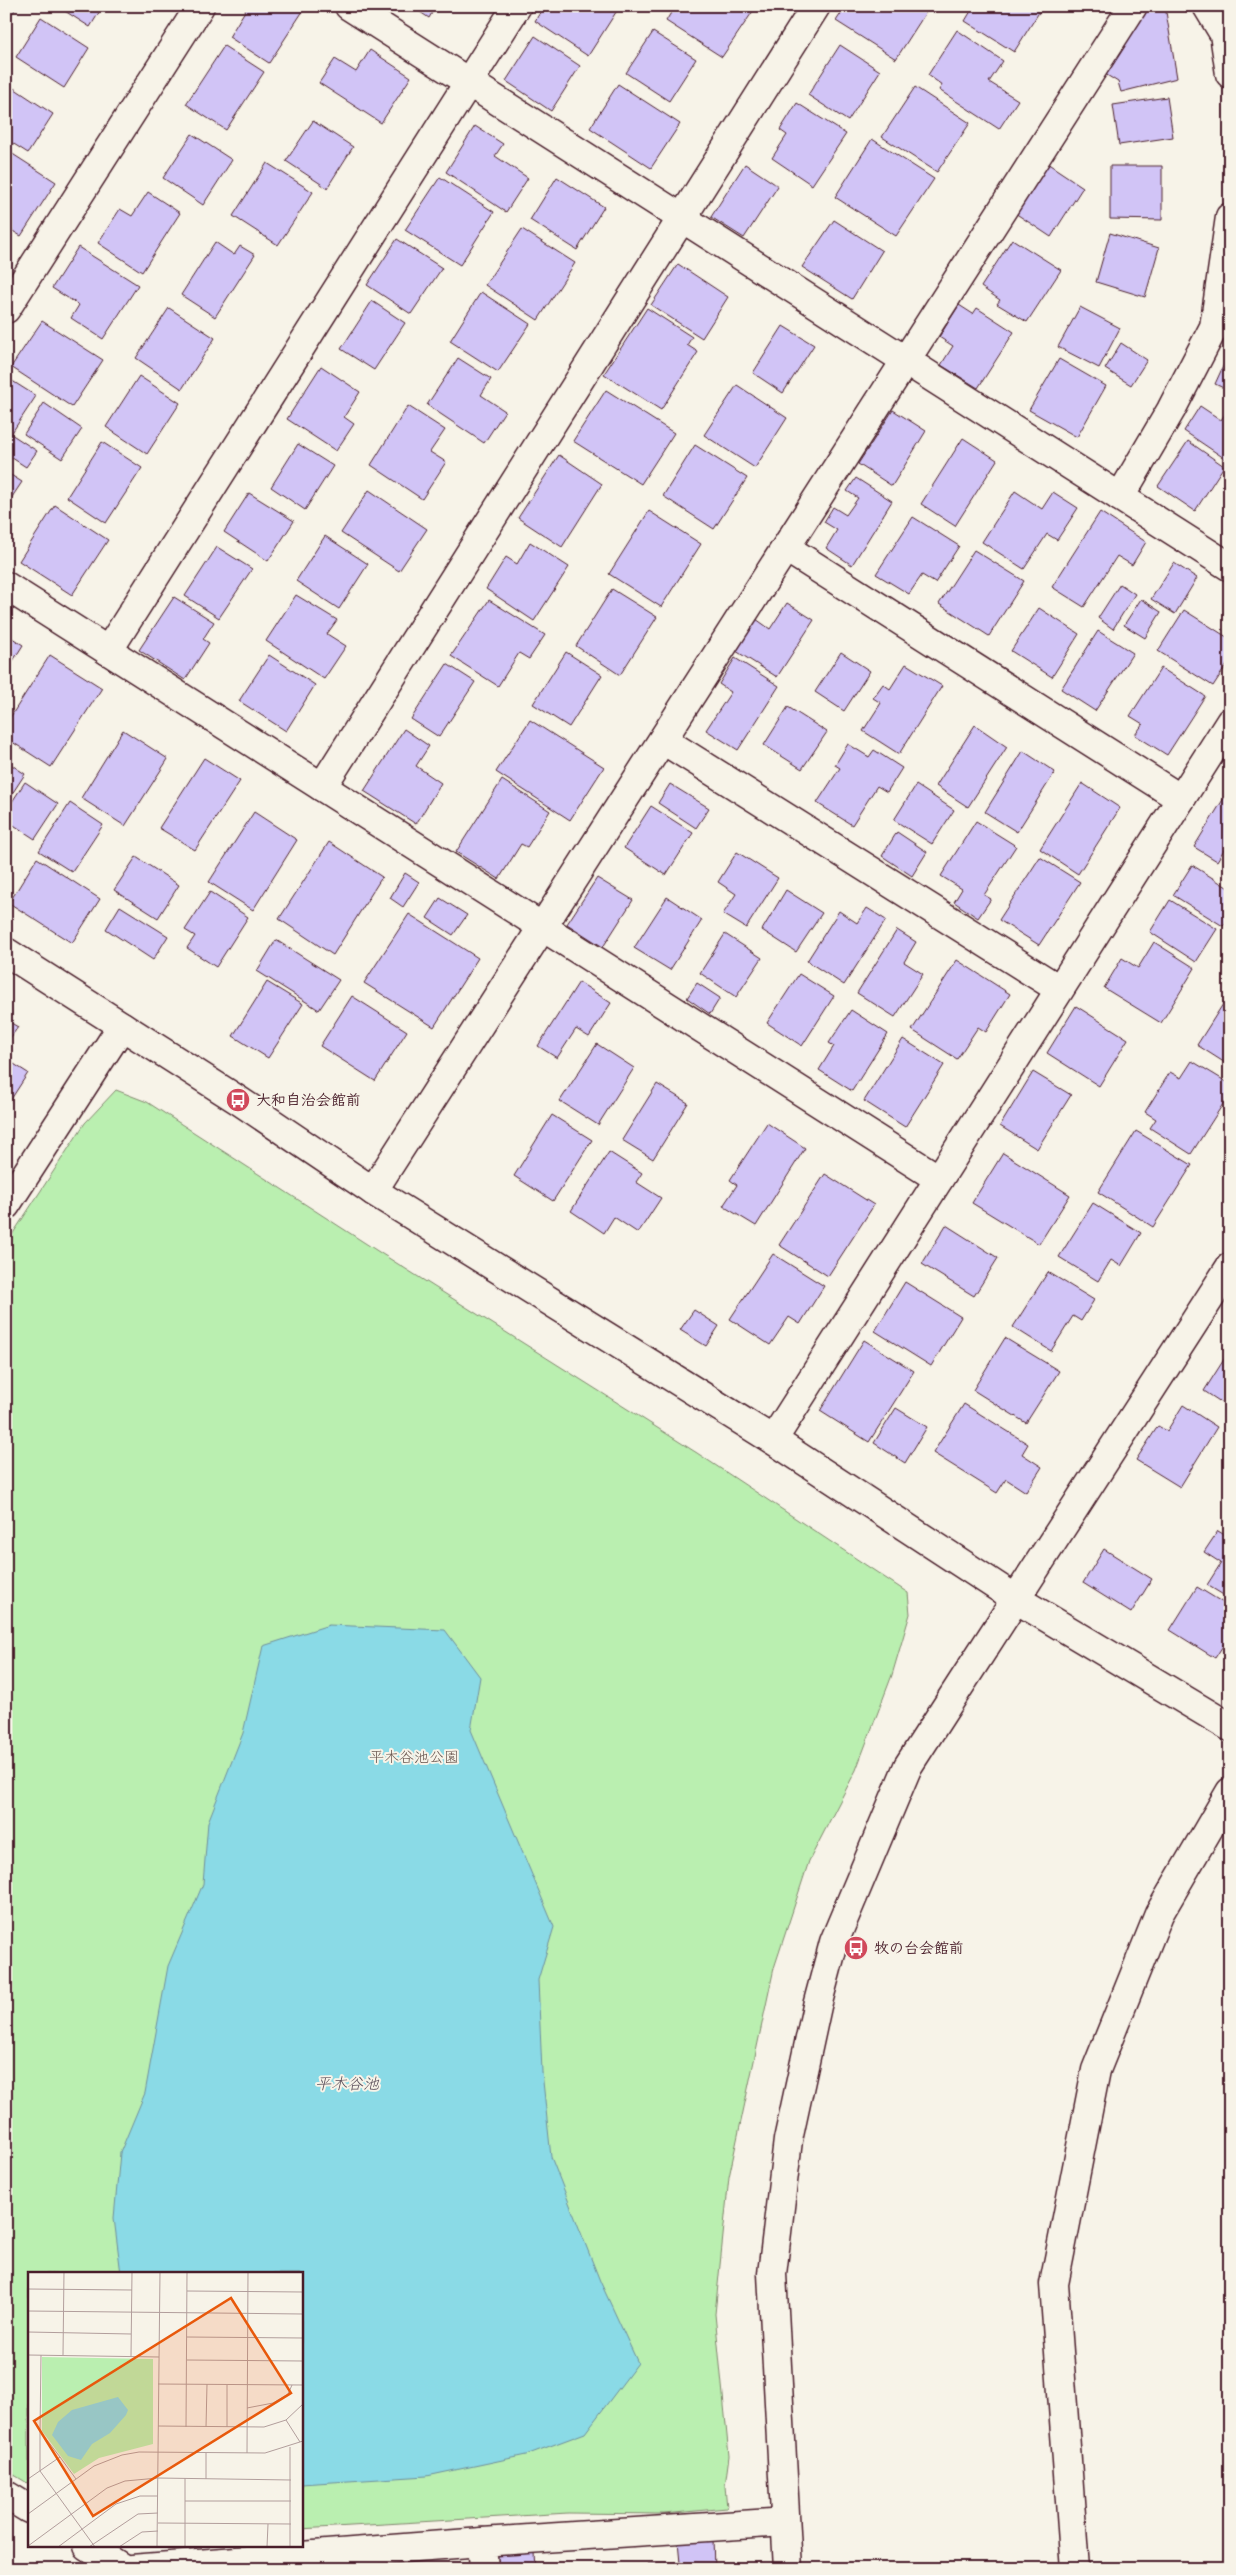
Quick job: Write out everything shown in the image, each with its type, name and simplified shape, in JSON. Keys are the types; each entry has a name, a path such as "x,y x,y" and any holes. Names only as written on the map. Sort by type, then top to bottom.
{"street":[{"path":"6,309 200,6"},
{"path":"349,6 1230,567"},
{"path":"108,651 517,6"},
{"path":"322,787 816,6"},
{"path":"373,1191 1133,6"},
{"path":"1207,6 1224,34 1230,74"},
{"path":"1120,497 1171,410 1214,327 1230,217"},
{"path":"786,548 1181,799"},
{"path":"6,586 939,1179"},
{"path":"773,1440 1230,722"},
{"path":"663,740 1059,989"},
{"path":"6,952 373,1191 773,1440 1016,1600 1230,1727"},
{"path":"6,1205 122,1026"},
{"path":"788,2569 772,2274 788,2140 817,2006 834,1942 908,1766 1230,1267"},
{"path":"1075,2569 1054,2284 1094,2080 1159,1914 1230,1792"},
{"path":"6,2495 28,2508"},
{"path":"131,2569 482,2542 785,2522"},
{"path":"482,2542 484,2569"},
{"path":"91,2548 124,2569"}],"green space":[{"name":"平木谷池公園","path":"116,1090 147,1102 379,1252 697,1453 908,1593 910,1614 892,1675 856,1770 809,1861 774,1968 729,2177 715,2314 729,2456 725,2486 727,2508 664,2514 568,2513 302,2529 302,2272 28,2272 28,2483 6,2470 6,1244 85,1123"}],"water":[{"name":"平木谷池","path":"329,1625 445,1630 480,1677 471,1730 554,1927 538,1980 542,2072 551,2157 600,2281 638,2363 585,2433 526,2455 427,2476 302,2484 302,2272 121,2272 114,2218 120,2153 145,2093 168,1966 203,1884 208,1822 243,1733 263,1646"}],"building":[{"path":"6,6 17,6 6,23"},
{"path":"57,6 103,6 90,27"},
{"path":"248,6 296,6 303,11 269,63 229,37"},
{"path":"411,6 436,6 429,18"},
{"path":"544,6 614,6 618,9 588,56 535,21"},
{"path":"675,6 746,6 753,11 722,57 666,21"},
{"path":"846,6 930,6 896,59 836,21"},
{"path":"974,6 1043,6 1014,52 965,21"},
{"path":"1146,6 1165,6 1177,78 1121,92 1118,82 1105,74"},
{"path":"41,17 89,48 64,88 16,57"},
{"path":"957,30 1003,61 989,82 1018,100 999,129 939,90 942,85 928,75"},
{"path":"653,32 696,59 669,101 626,73"},
{"path":"535,36 580,66 551,111 506,81"},
{"path":"840,45 880,71 848,121 808,95"},
{"path":"224,46 264,72 226,130 186,104"},
{"path":"370,50 411,77 381,123 319,83 335,59 356,72"},
{"path":"6,83 53,114 28,153 6,139"},
{"path":"618,84 680,124 651,168 590,128"},
{"path":"915,87 970,123 937,172 882,137"},
{"path":"1167,97 1173,137 1119,145 1113,105"},
{"path":"797,103 846,134 812,185 772,158 787,135 780,130"},
{"path":"313,121 353,147 327,188 286,161"},
{"path":"475,126 503,144 495,156 528,178 506,212 446,172"},
{"path":"192,134 232,160 203,205 163,178"},
{"path":"872,139 934,179 896,236 835,197"},
{"path":"11,153 56,182 21,236 6,227 6,159"},
{"path":"267,163 313,192 278,245 233,216"},
{"path":"1047,163 1083,187 1051,237 1015,213"},
{"path":"745,164 778,186 744,238 711,217"},
{"path":"1110,166 1162,166 1162,220 1110,219"},
{"path":"440,177 494,212 460,265 405,230"},
{"path":"557,177 604,207 577,250 530,220"},
{"path":"148,192 180,213 142,272 98,243 120,209 132,216"},
{"path":"834,220 882,251 852,299 802,267"},
{"path":"522,229 575,263 538,320 485,285"},
{"path":"1110,233 1159,248 1145,297 1096,282"},
{"path":"397,239 442,268 411,314 367,285"},
{"path":"1012,239 1061,270 1027,322 997,304 1000,300 981,287"},
{"path":"215,242 234,255 240,246 255,255 215,317 181,295"},
{"path":"78,247 138,285 103,339 71,318 79,305 52,288"},
{"path":"678,264 728,297 702,338 651,305"},
{"path":"481,292 530,324 498,372 450,341"},
{"path":"372,301 405,323 374,370 341,349"},
{"path":"959,305 973,314 977,308 1014,332 978,388 941,365 953,346 939,337"},
{"path":"1080,307 1120,328 1099,368 1058,347"},
{"path":"169,308 215,338 182,389 136,358"},
{"path":"647,308 692,337 687,345 698,352 661,410 604,374"},
{"path":"42,321 103,360 72,407 11,367"},
{"path":"783,326 814,345 783,393 753,373"},
{"path":"1121,343 1147,360 1131,385 1105,369"},
{"path":"1230,351 1230,391 1215,384"},
{"path":"458,358 491,379 481,395 505,411 484,443 427,405"},
{"path":"1059,359 1106,386 1077,437 1029,410"},
{"path":"321,366 360,392 344,417 354,424 336,451 287,419"},
{"path":"139,376 180,403 147,454 106,427"},
{"path":"6,377 36,396 11,434 37,451 26,467 6,454"},
{"path":"737,385 787,418 755,468 704,435"},
{"path":"606,390 674,433 641,484 573,441"},
{"path":"44,403 82,429 62,459 24,434"},
{"path":"408,406 445,430 430,452 446,462 422,499 371,465"},
{"path":"1200,406 1221,420 1230,407 1230,456 1227,460 1184,431"},
{"path":"893,410 926,431 892,486 858,464"},
{"path":"963,438 997,460 955,526 921,504"},
{"path":"1188,441 1224,466 1195,511 1158,486"},
{"path":"102,442 142,468 106,523 67,497"},
{"path":"298,444 333,466 305,510 271,487"},
{"path":"695,445 747,478 714,529 663,496"},
{"path":"559,455 602,484 562,547 518,518"},
{"path":"6,472 22,482 6,506"},
{"path":"856,478 892,501 852,565 826,548 837,530 824,522 833,507 846,515 858,498 847,491"},
{"path":"369,490 427,529 399,571 341,533"},
{"path":"1015,491 1042,509 1053,492 1078,508 1057,540 1047,534 1024,569 982,542"},
{"path":"249,493 294,521 268,561 224,532"},
{"path":"55,505 108,540 72,595 19,561"},
{"path":"649,511 701,544 661,607 609,574"},
{"path":"1100,512 1146,542 1132,565 1117,556 1084,607 1052,587"},
{"path":"913,517 959,546 935,583 922,575 909,594 876,574"},
{"path":"325,536 368,564 339,609 296,581"},
{"path":"530,542 569,567 534,621 486,589 506,557 517,564"},
{"path":"217,547 252,569 219,618 185,596"},
{"path":"974,550 1024,581 989,636 939,604"},
{"path":"1174,563 1197,578 1175,614 1151,599"},
{"path":"1120,584 1135,594 1113,629 1098,618"},
{"path":"612,589 657,617 620,675 576,646"},
{"path":"296,595 337,620 327,634 346,646 324,679 266,641"},
{"path":"174,597 214,622 203,639 209,643 185,680 139,650"},
{"path":"1141,599 1161,612 1145,638 1124,625"},
{"path":"489,600 545,635 529,659 519,653 498,686 451,656"},
{"path":"787,603 814,620 777,677 736,651 756,619 770,629"},
{"path":"1039,608 1079,634 1052,677 1011,651"},
{"path":"1184,610 1230,639 1230,660 1213,686 1158,651"},
{"path":"1098,631 1133,653 1095,711 1061,689"},
{"path":"6,634 23,645 6,672"},
{"path":"566,652 602,675 569,727 533,704"},
{"path":"841,652 870,671 844,711 815,692"},
{"path":"50,655 102,688 51,767 6,738 6,724"},
{"path":"269,655 315,685 286,731 239,701"},
{"path":"735,658 779,686 738,750 706,730 731,692 719,684"},
{"path":"447,664 475,682 439,737 411,719"},
{"path":"906,664 942,686 899,754 863,731 881,703 873,698 883,684 890,689"},
{"path":"1161,668 1205,696 1167,755 1135,735 1143,724 1130,716"},
{"path":"788,707 827,732 802,769 764,745"},
{"path":"530,720 604,767 570,820 496,772"},
{"path":"975,725 1007,747 968,807 936,786"},
{"path":"404,729 429,746 416,766 441,783 416,824 364,791"},
{"path":"123,730 168,759 125,826 81,798"},
{"path":"848,744 869,757 874,750 902,768 887,792 877,786 852,825 817,803 840,768 835,765"},
{"path":"1023,751 1055,772 1017,832 985,812"},
{"path":"204,758 240,781 195,850 159,828"},
{"path":"6,761 25,774 6,803"},
{"path":"502,780 550,811 527,847 521,844 499,879 456,852"},
{"path":"25,782 58,804 35,839 6,820 6,811"},
{"path":"1082,783 1120,808 1078,874 1040,849"},
{"path":"670,784 709,808 696,828 658,803"},
{"path":"916,785 954,810 932,844 894,820"},
{"path":"1224,798 1230,801 1230,840 1217,861 1194,847"},
{"path":"70,803 103,825 72,872 39,851"},
{"path":"651,806 693,833 666,875 624,848"},
{"path":"254,812 297,840 253,910 209,882"},
{"path":"976,821 1016,846 984,895 991,899 978,918 954,902 962,889 941,876"},
{"path":"897,832 927,852 912,876 882,856"},
{"path":"329,842 382,877 333,955 279,919"},
{"path":"737,852 778,878 746,928 723,914 736,894 718,882"},
{"path":"136,857 179,885 158,918 114,890"},
{"path":"1040,857 1080,882 1039,945 999,920"},
{"path":"37,858 100,899 72,943 9,903"},
{"path":"1192,865 1230,889 1230,916 1223,926 1173,895"},
{"path":"405,873 419,882 403,907 390,898"},
{"path":"597,878 633,900 603,947 567,924"},
{"path":"786,890 822,913 796,952 762,930"},
{"path":"210,892 248,917 216,967 187,948 195,936 185,930"},
{"path":"667,897 702,920 670,970 634,948"},
{"path":"440,898 467,915 453,935 427,918"},
{"path":"1170,900 1217,929 1196,962 1150,932"},
{"path":"120,906 168,936 153,960 106,929"},
{"path":"867,908 886,920 844,985 807,961 839,911 857,923"},
{"path":"409,914 478,958 434,1027 364,983"},
{"path":"897,930 916,942 904,962 923,974 895,1017 857,993"},
{"path":"725,934 762,958 736,997 700,973"},
{"path":"276,940 339,980 319,1010 257,971"},
{"path":"1154,942 1195,968 1161,1023 1104,988 1122,958 1138,968"},
{"path":"957,960 1010,994 986,1032 978,1027 957,1059 912,1030"},
{"path":"799,974 834,996 802,1046 767,1023"},
{"path":"267,982 303,1004 268,1058 233,1036"},
{"path":"579,982 611,1003 589,1037 576,1029 557,1058 538,1046"},
{"path":"697,983 720,998 710,1014 687,998"},
{"path":"1230,993 1230,1066 1197,1045"},
{"path":"352,996 407,1031 375,1081 320,1046"},
{"path":"1076,1006 1128,1039 1099,1086 1047,1053"},
{"path":"851,1010 888,1034 852,1091 819,1070 834,1046 829,1043"},
{"path":"6,1020 18,1027 6,1044"},
{"path":"903,1039 944,1065 905,1127 864,1101"},
{"path":"597,1044 634,1068 598,1125 560,1101"},
{"path":"6,1059 28,1073 6,1107"},
{"path":"1192,1061 1230,1084 1230,1093 1191,1154 1150,1128 1156,1119 1145,1112 1170,1072 1181,1078"},
{"path":"1033,1072 1071,1095 1037,1149 1000,1126"},
{"path":"657,1084 688,1103 653,1159 622,1140"},
{"path":"552,1115 592,1140 553,1201 514,1176"},
{"path":"767,1123 805,1148 756,1226 723,1206 737,1185 730,1180"},
{"path":"1136,1131 1192,1165 1153,1227 1098,1192"},
{"path":"609,1152 642,1173 636,1182 661,1198 638,1233 614,1217 604,1233 571,1211"},
{"path":"1003,1153 1070,1195 1039,1244 972,1203"},
{"path":"825,1174 874,1205 828,1276 779,1245"},
{"path":"1093,1203 1141,1233 1121,1266 1111,1260 1098,1281 1059,1257"},
{"path":"946,1225 998,1258 974,1296 922,1264"},
{"path":"773,1254 824,1286 800,1324 789,1317 770,1345 730,1319"},
{"path":"1048,1272 1094,1300 1081,1321 1073,1316 1051,1351 1013,1327"},
{"path":"905,1282 961,1317 931,1366 875,1331"},
{"path":"694,1310 719,1326 706,1346 680,1330"},
{"path":"1005,1338 1059,1371 1026,1423 973,1390"},
{"path":"864,1340 914,1371 869,1442 820,1411"},
{"path":"1230,1350 1230,1408 1204,1391"},
{"path":"964,1404 1028,1444 1022,1454 1042,1467 1026,1492 1006,1479 997,1493 933,1453"},
{"path":"1183,1405 1217,1427 1180,1487 1136,1460 1158,1426 1167,1431"},
{"path":"896,1408 927,1427 905,1463 874,1443"},
{"path":"1218,1531 1230,1538 1230,1599 1207,1585 1221,1563 1204,1552"},
{"path":"1104,1549 1152,1579 1131,1613 1083,1583"},
{"path":"1197,1587 1230,1607 1230,1635 1215,1658 1170,1630"},
{"path":"713,2539 714,2569 649,2569 648,2564 680,2562 678,2541"},
{"path":"534,2553 535,2569 497,2569 496,2554"}],"place":[{"name":"大和自治会館前","path":"238,1100"},
{"name":"牧の台会館前","path":"856,1948"}]}
